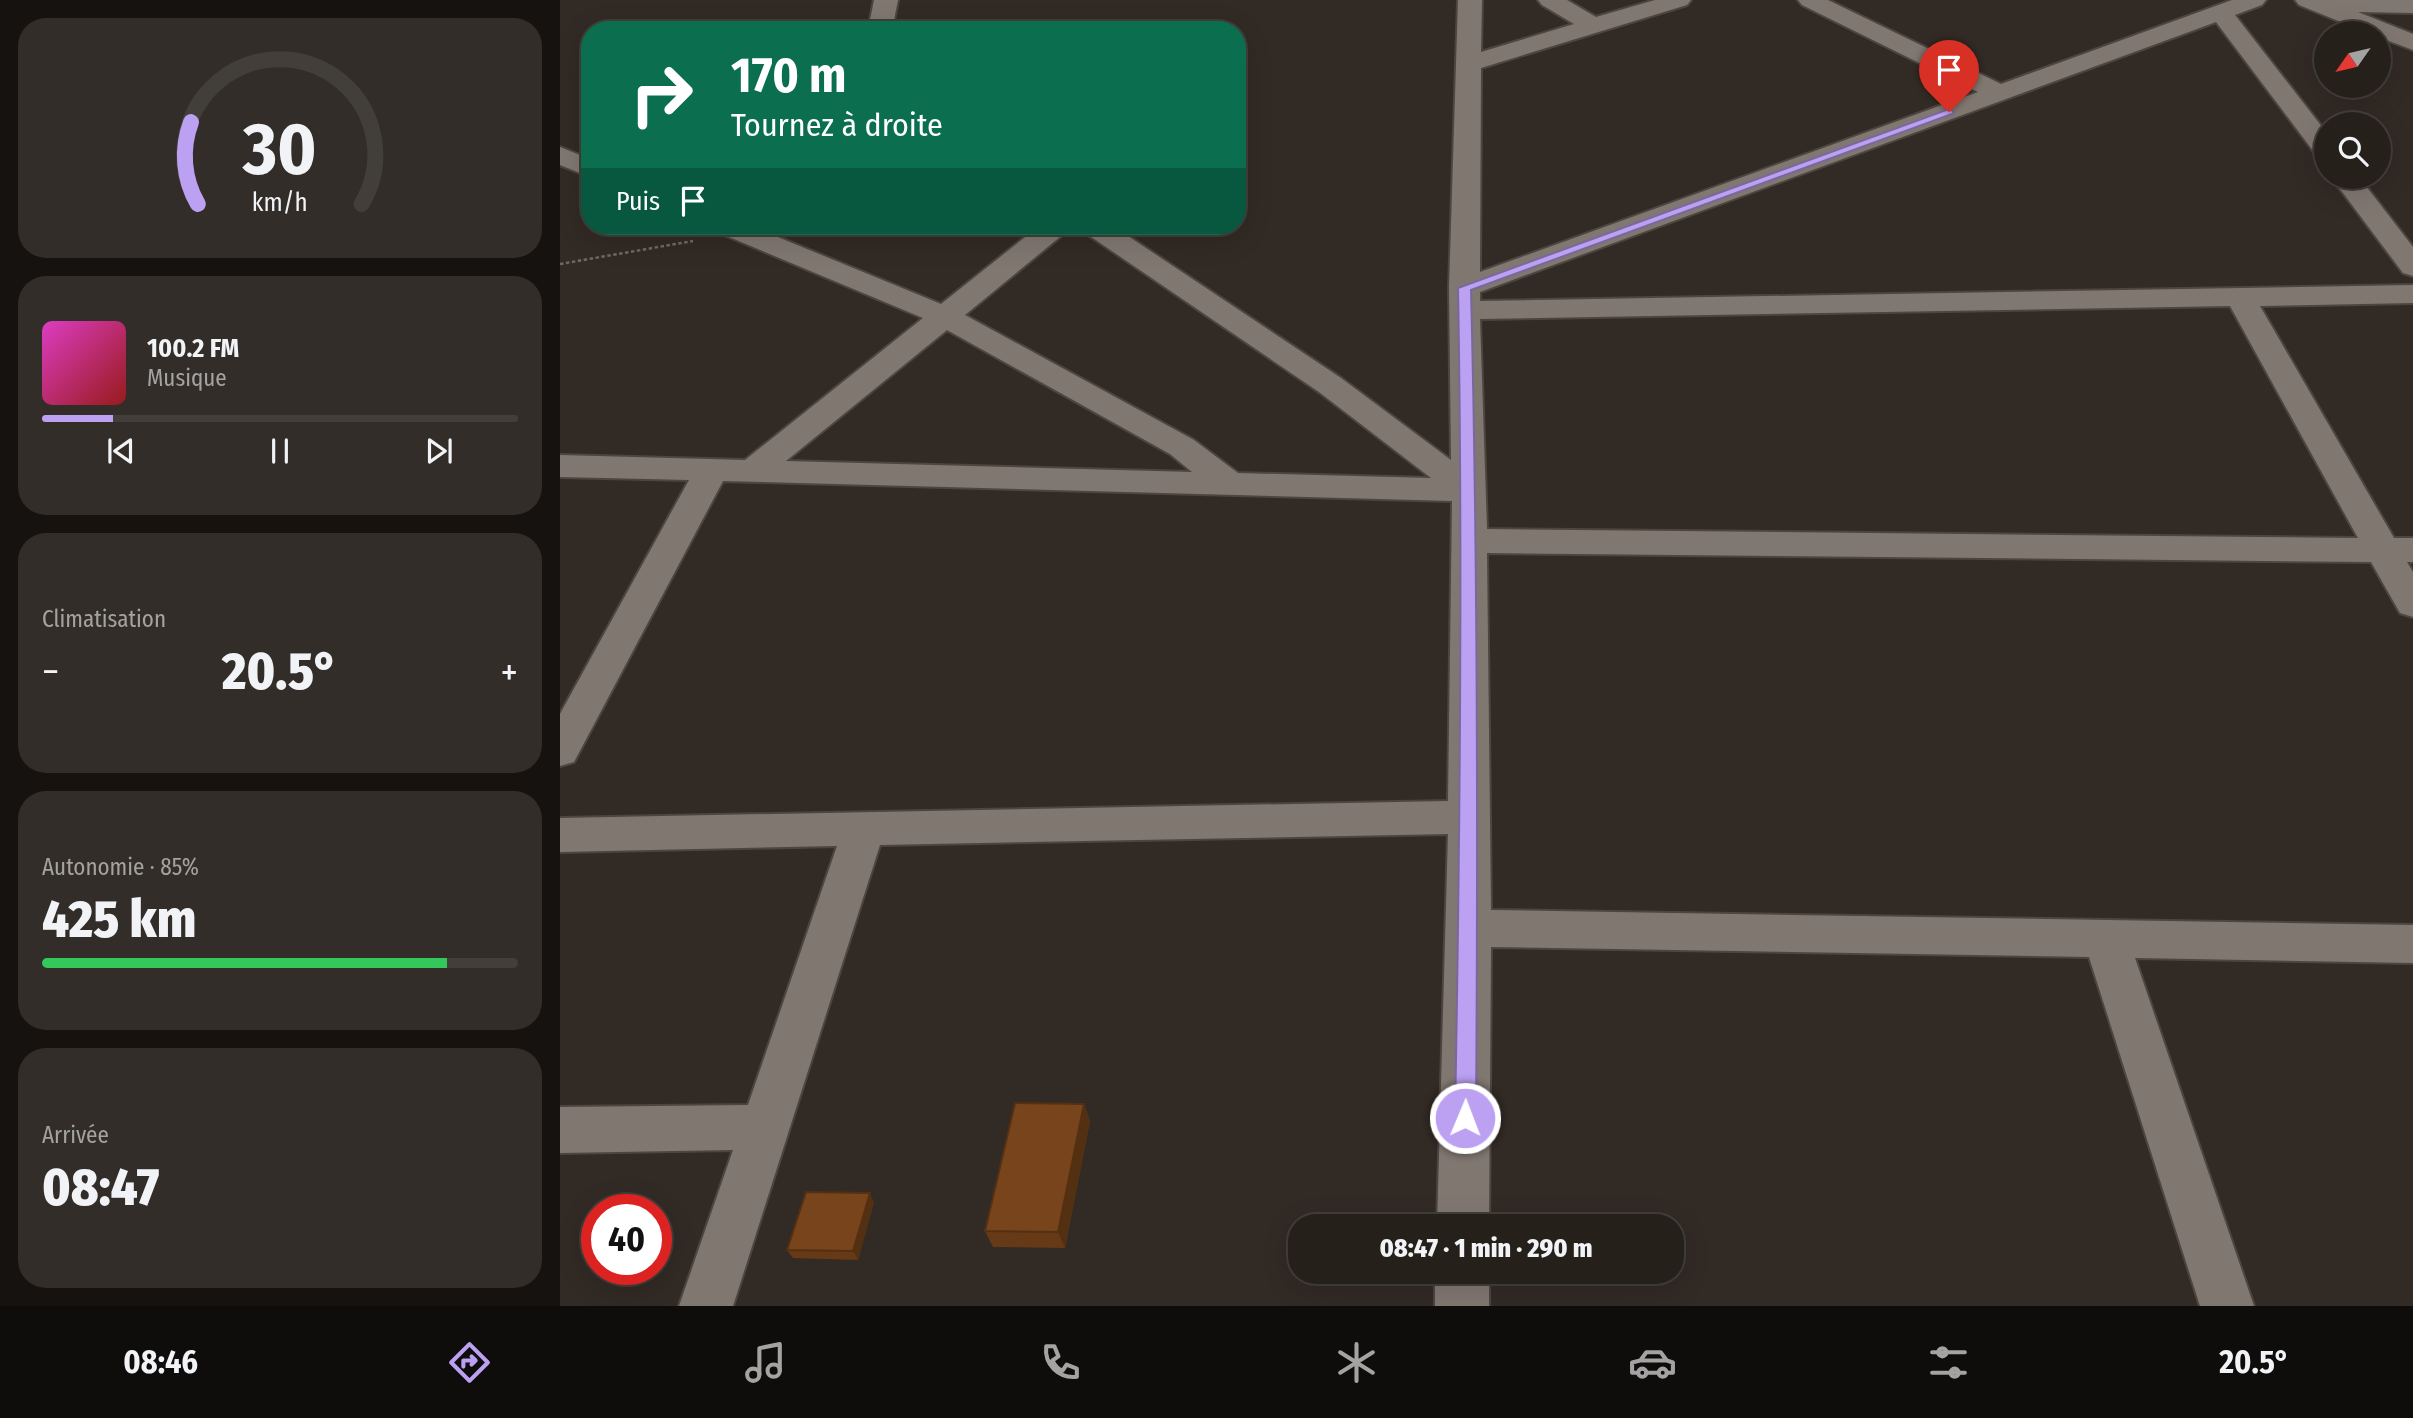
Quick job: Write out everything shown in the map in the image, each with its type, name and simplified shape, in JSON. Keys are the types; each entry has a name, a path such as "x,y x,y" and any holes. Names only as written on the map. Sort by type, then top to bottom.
{"street":[{"path":"882,21 886,0"},
{"path":"1550,0 1594,26"},
{"path":"1468,64 1679,0"},
{"path":"1811,0 2000,93"},
{"path":"1465,299 2000,93 2254,0"},
{"path":"2313,2 2413,6"},
{"path":"2313,2 2413,43"},
{"path":"1463,1214 1469,928 1469,490 1465,299 1468,64 1464,3"},
{"path":"2221,12 2314,134"},
{"path":"561,157 581,152"},
{"path":"561,157 581,165"},
{"path":"2355,189 2413,267"},
{"path":"749,235 944,316 1182,447 1229,483"},
{"path":"753,471 1045,235"},
{"path":"1107,235 1330,385 1469,490"},
{"path":"1465,299 2413,294"},
{"path":"2239,296 2397,550 2413,604"},
{"path":"560,466 1469,490"},
{"path":"560,751 712,470"},
{"path":"1468,541 2397,550"},
{"path":"560,835 1469,817"},
{"path":"706,1306 864,829"},
{"path":"1469,928 2413,944"},
{"path":"2106,939 2227,1306"},
{"path":"560,1130 767,1127"},
{"path":"1462,1284 1462,1306"}],"path":[{"path":"560,264 705,235"}],"building":[{"path":"1015,1103 1084,1104 1058,1232 985,1231"},
{"path":"806,1192 870,1193 853,1251 787,1250"}],"route":[{"path":"1465,1118 1469,928 1469,490 1464,288 1949,112"}]}
